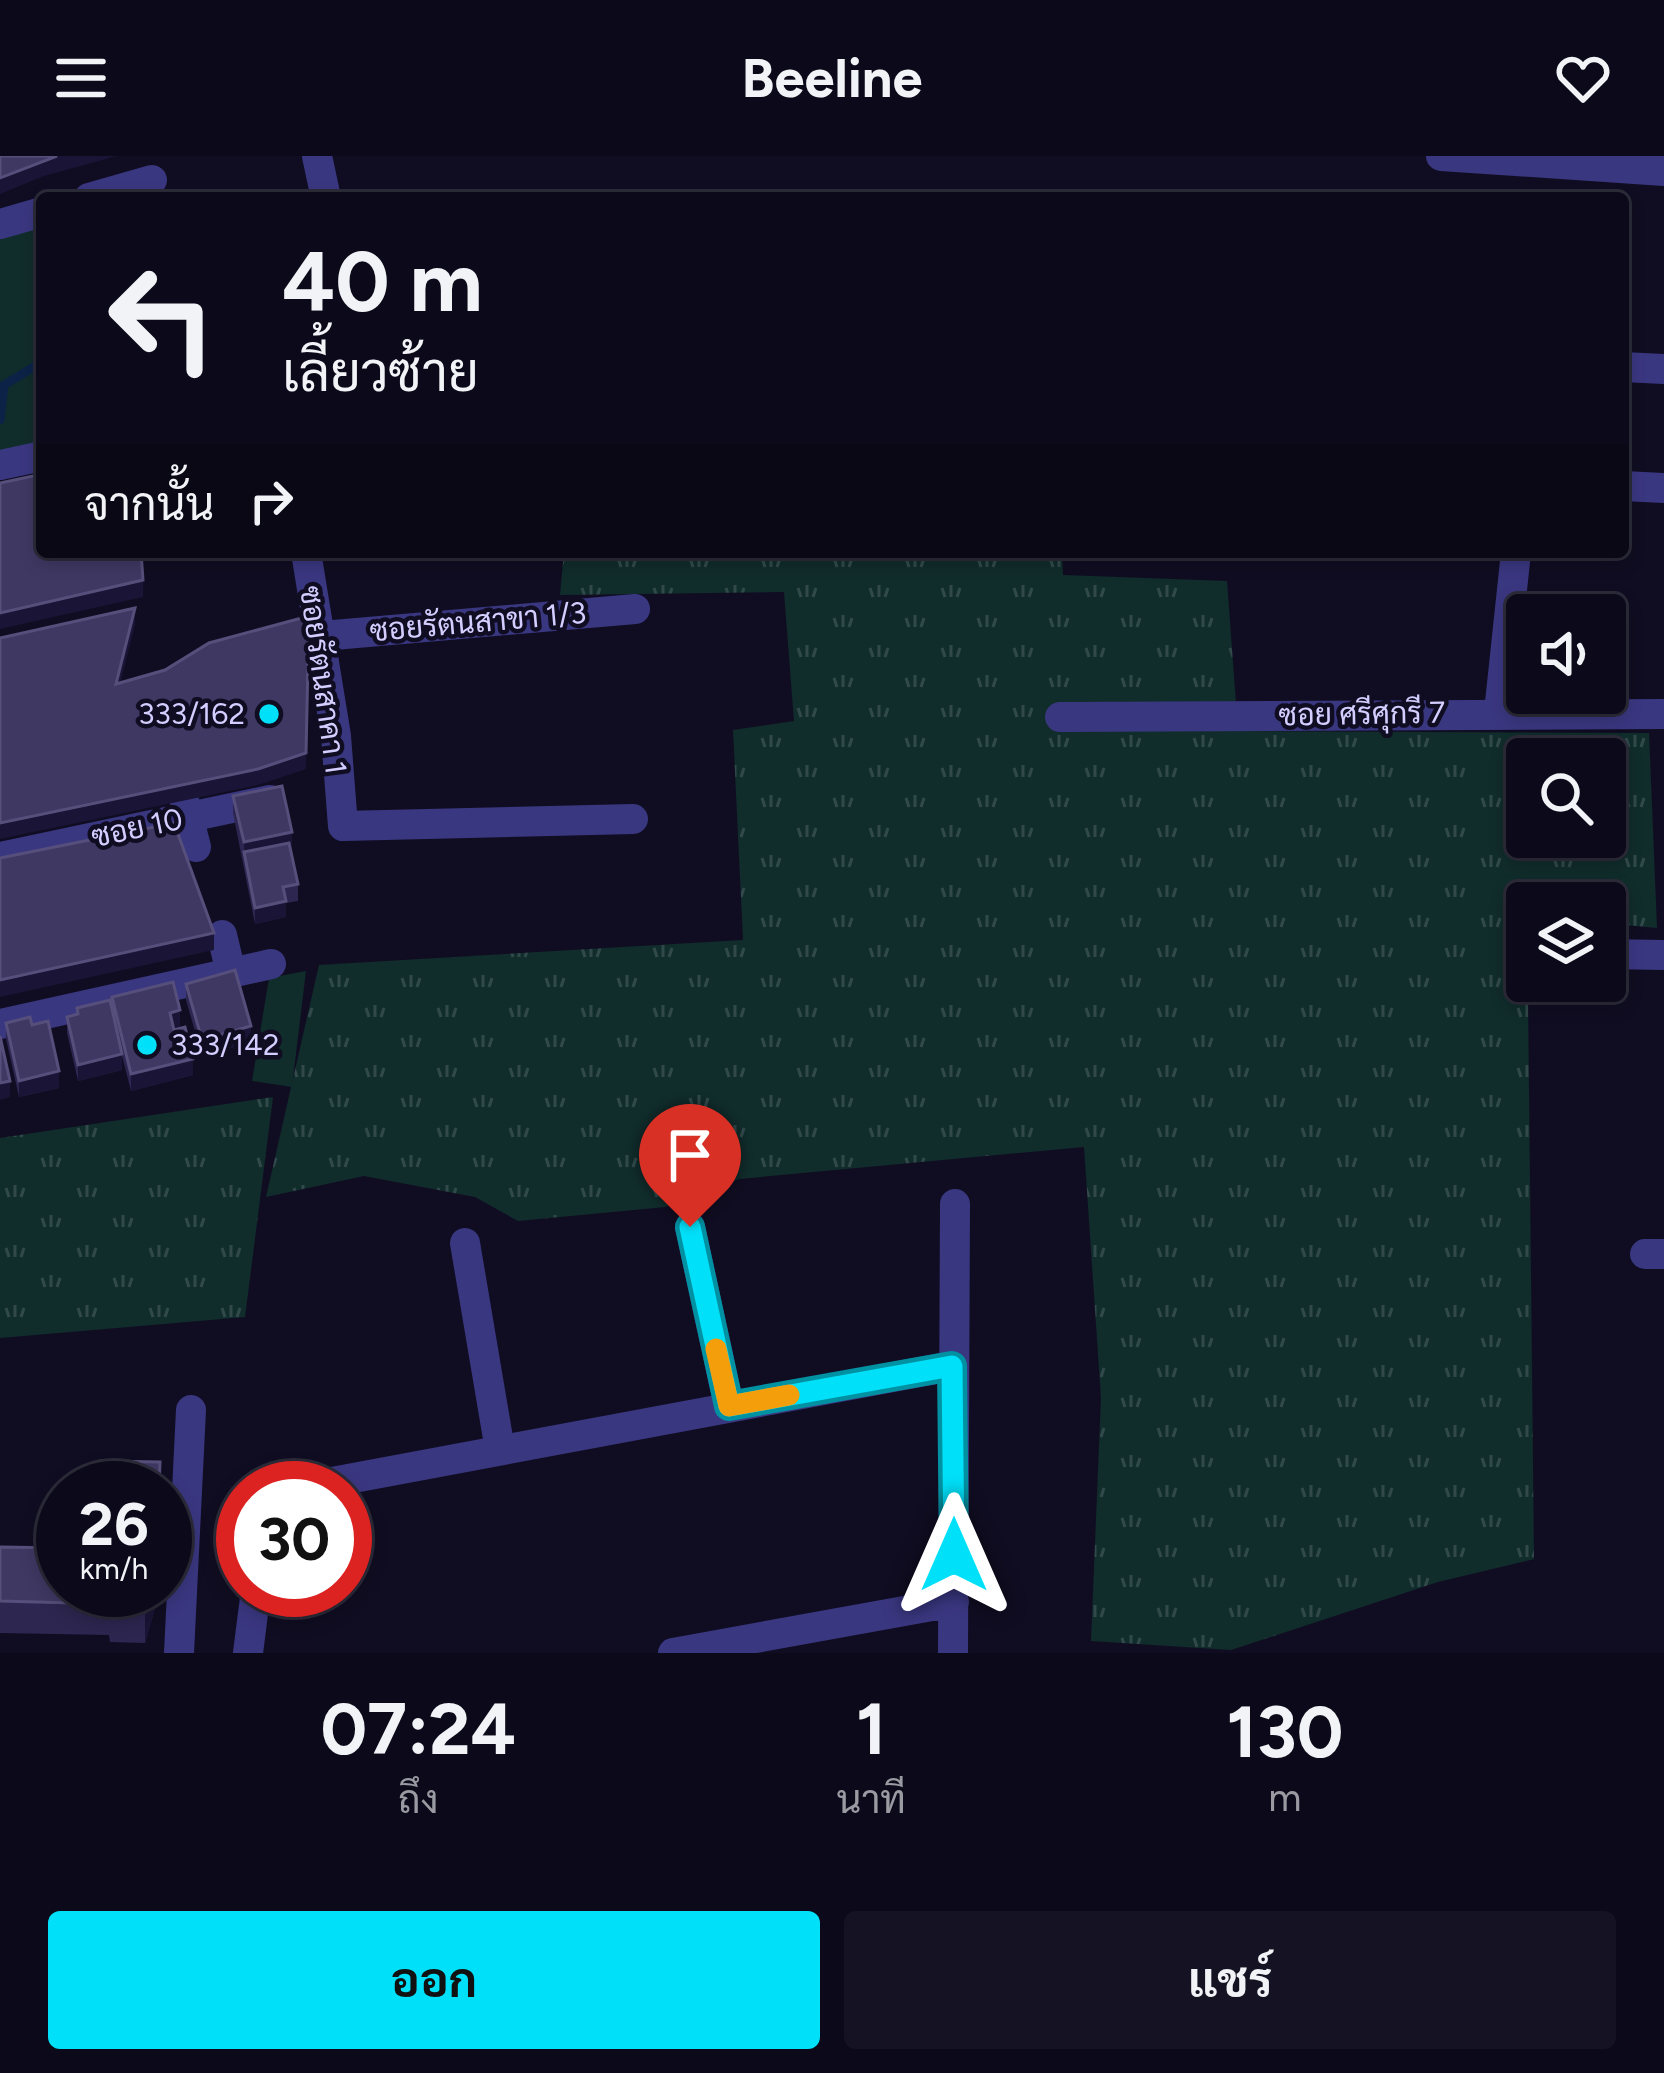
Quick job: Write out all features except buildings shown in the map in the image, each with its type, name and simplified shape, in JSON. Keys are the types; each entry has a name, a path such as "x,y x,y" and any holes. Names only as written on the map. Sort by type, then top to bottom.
{"street":[{"path":"317,156 325,192"},
{"path":"1442,156 1664,171"},
{"path":"1566,192 1567,166"},
{"path":"110,192 152,180"},
{"path":"0,224 36,214"},
{"path":"1629,367 1664,369"},
{"path":"0,465 36,457"},
{"path":"1629,486 1664,488"},
{"name":"ซอยรัตนสาคา 1","path":"307,558 336,736 343,826 633,819"},
{"path":"1498,712 1515,558"},
{"name":"ซอยรัตนสาขา 1/3","path":"322,636 635,609"},
{"name":"ซอย ศรีศุกรี 7","path":"1060,717 1664,714"},
{"name":"ซอย 10","path":"0,857 190,823 273,800"},
{"path":"222,935 231,973"},
{"path":"1626,954 1664,955"},
{"path":"0,1024 271,964"},
{"path":"953,1653 955,1204"},
{"path":"690,1227 729,1406"},
{"path":"465,1243 500,1450"},
{"path":"372,1474 952,1366"},
{"path":"178,1653 191,1410"},
{"path":"673,1653 955,1602"},
{"path":"248,1653 253,1617"}],"green space":[{"path":"36,228 36,457 0,465 0,237"},
{"path":"563,558 1062,558 1063,575 1227,581 1238,731 1649,733 1657,928 1626,925 1626,882 1506,882 1506,1002 1528,1002 1534,1559 1438,1582 1231,1650 1091,1641 1101,1398 1084,1147 739,1179 665,1207 518,1221 475,1197 364,1176 266,1197 319,965 743,940 733,730 794,721 784,592 560,595"},
{"path":"306,971 292,1087 252,1081 269,978"},
{"path":"273,1097 245,1317 0,1338 0,1138"}],"waterway":[{"path":"0,420 4,385 36,366"}],"slow traffic":[{"path":"716,1349 729,1406 789,1395"}],"place":[{"name":"333/162","path":"269,714"},
{"name":"333/142","path":"147,1045"}],"route":[{"path":"690,1227 729,1406 952,1366 954,1555"}]}
